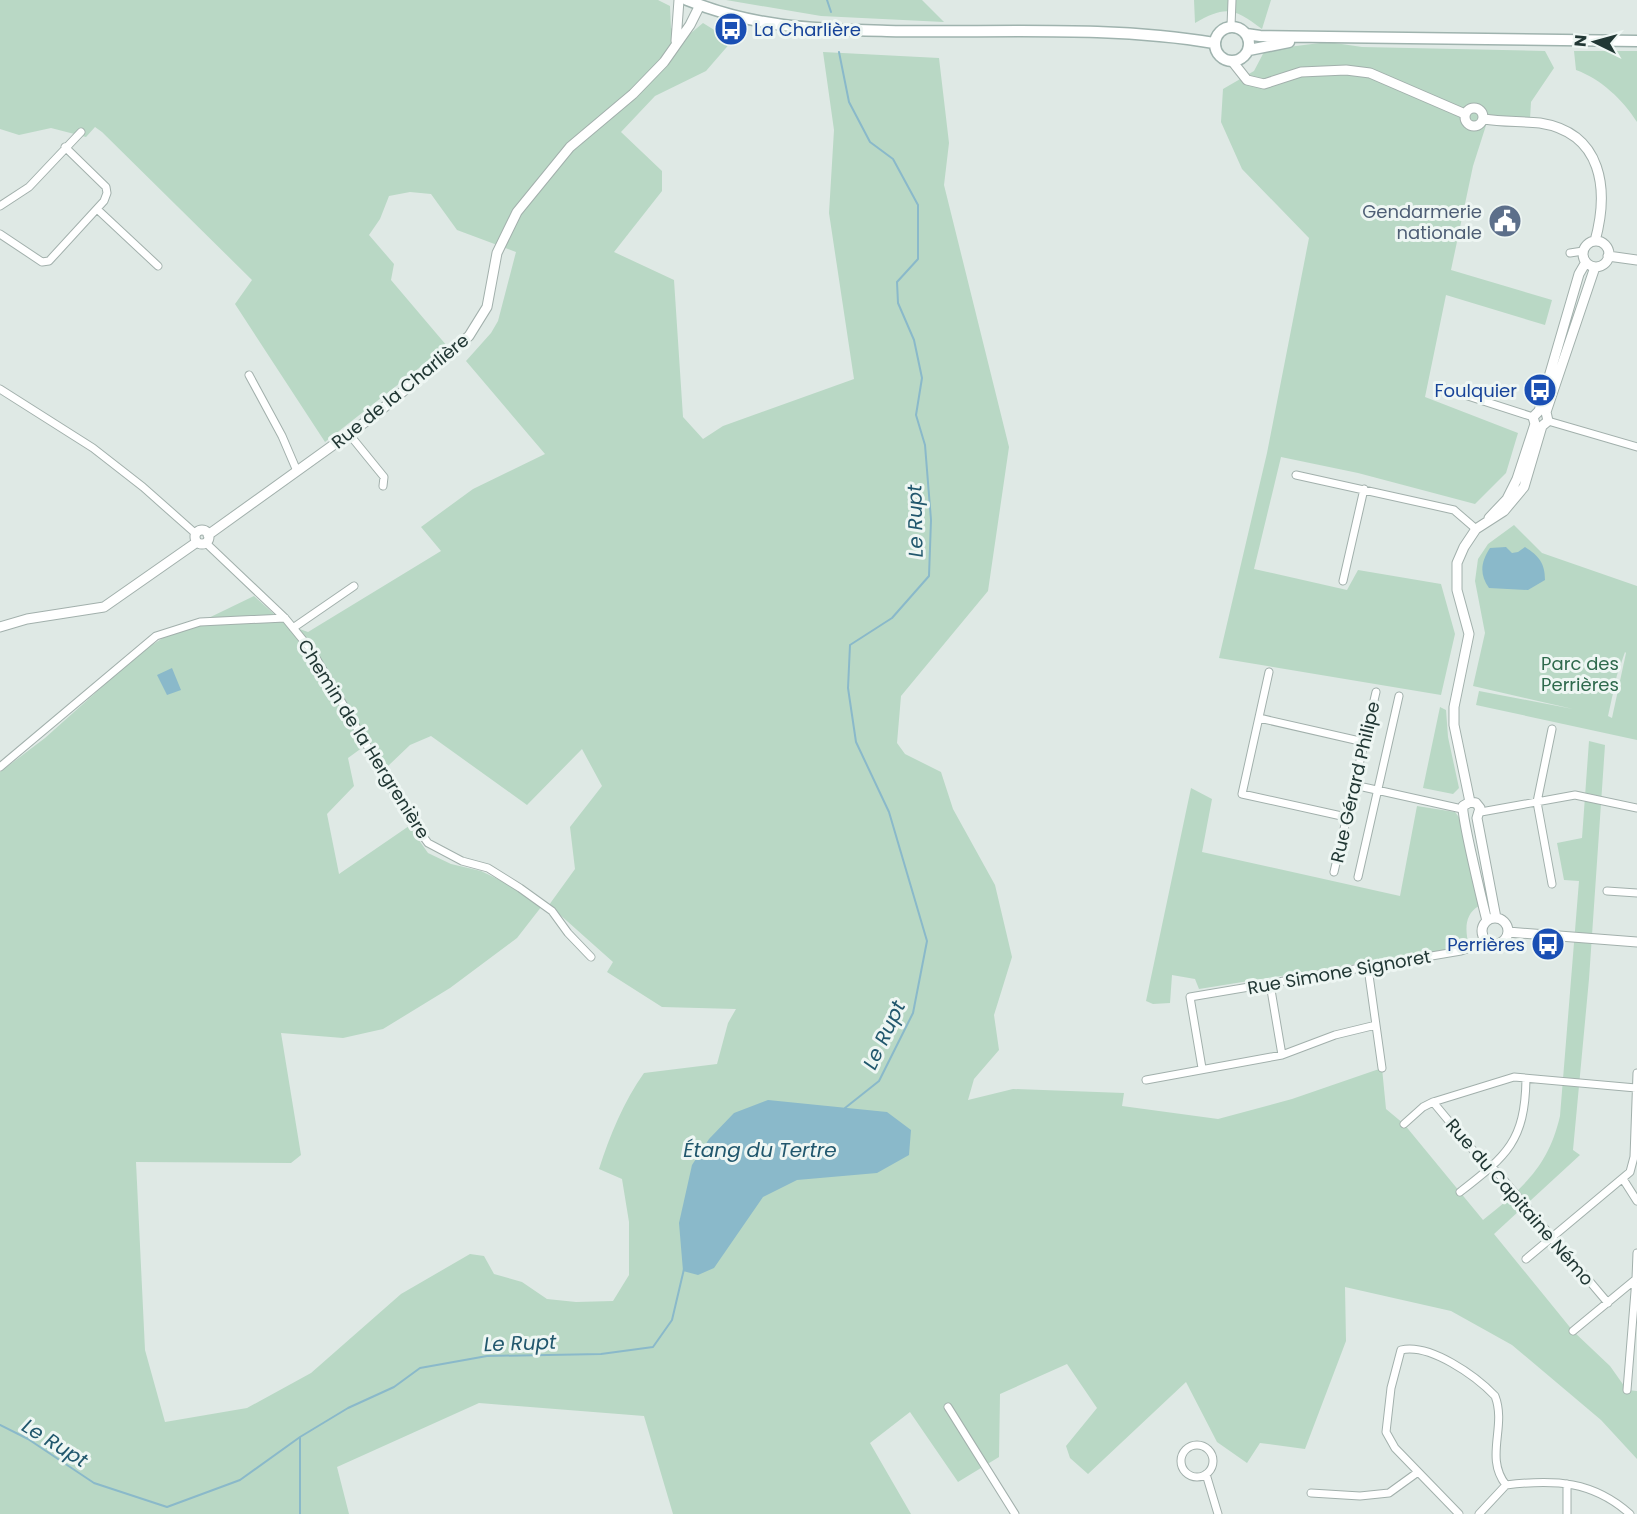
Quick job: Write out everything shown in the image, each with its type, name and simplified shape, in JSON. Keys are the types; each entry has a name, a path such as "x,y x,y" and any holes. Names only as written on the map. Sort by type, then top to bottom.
{"main road":[{"path":"687,0 734,18 810,28 1104,34 1183,38 1214,43"},
{"path":"1249,50 1246,34 1242,29 1231,26 1218,33 1214,43 1218,54 1232,61 1242,58 1249,50 1328,36"},
{"path":"1246,34 1637,40"}],"street":[{"path":"676,44 679,0"},
{"path":"1231,26 1232,0"},
{"name":"Rue de la Charlière","path":"0,627 27,619 104,607 349,434 469,336 487,307 497,253 517,212 570,147 633,94 664,62 700,5"},
{"path":"1232,61 1247,80 1264,84 1301,72 1346,70 1370,73 1465,114 1469,109 1478,108 1484,119 1540,123 1558,128 1582,145 1595,163 1602,183 1602,212 1594,240 1585,246 1583,251"},
{"path":"0,206 29,187 81,132"},
{"path":"0,234 42,262 49,261 97,209 108,193 106,187 65,147"},
{"path":"97,209 158,266"},
{"path":"1594,240 1605,245 1608,256"},
{"path":"1570,254 1583,251"},
{"path":"1583,251 1590,264"},
{"path":"1608,256 1637,260"},
{"path":"1590,264 1601,266 1608,256"},
{"path":"1492,920 1466,809 1454,725 1454,707 1468,634 1467,619 1458,600 1456,573 1460,554 1476,529 1504,512 1524,487 1579,274 1590,264"},
{"path":"249,375 282,436 297,471"},
{"path":"1440,387 1637,447"},
{"name":"Chemin de la Hergrenière","path":"0,389 93,448 202,538 293,628 328,676 408,816 428,843 462,861 488,868 520,888 552,911 568,933 591,957"},
{"path":"349,434 384,477 383,486"},
{"path":"1296,475 1454,510 1476,529"},
{"path":"1342,581 1364,489"},
{"path":"293,628 354,586"},
{"path":"0,767 156,636 200,622 285,618"},
{"path":"1269,672 1242,794 1347,817"},
{"name":"Rue Gérard Philipe","path":"1334,872 1376,692"},
{"path":"1358,877 1399,696"},
{"path":"1259,718 1364,742"},
{"path":"1552,729 1537,801 1552,884"},
{"path":"1354,785 1466,809 1479,805 1492,920"},
{"path":"1466,809 1471,820 1479,815 1537,801 1583,795 1637,808"},
{"path":"1607,891 1637,893"},
{"path":"1492,920 1505,922 1508,932 1501,943 1492,944 1484,938 1482,929 1492,920"},
{"path":"1508,932 1637,942"},
{"name":"Rue Simone Signoret","path":"1202,1068 1190,997 1461,951 1476,946 1484,938"},
{"path":"1368,968 1382,1068"},
{"path":"1270,984 1282,1055"},
{"path":"1146,1080 1282,1055 1352,1030 1376,1025"},
{"path":"1526,1259 1630,1172 1635,1157 1637,1073"},
{"path":"1404,1124 1423,1107 1433,1102 1514,1077 1636,1088"},
{"path":"1460,1192 1504,1155 1517,1134 1524,1109 1526,1079"},
{"name":"Rue du Capitaine Némo","path":"1433,1102 1478,1155 1492,1167 1608,1303"},
{"path":"1623,1179 1637,1201"},
{"path":"1627,1390 1634,1337 1637,1253"},
{"path":"1573,1331 1636,1277"},
{"path":"1459,1514 1395,1448 1386,1432 1385,1420 1398,1354 1405,1349 1435,1355 1453,1363 1495,1396 1497,1416 1495,1462 1498,1475 1506,1485"},
{"path":"948,1407 1015,1514"},
{"path":"1200,1446 1209,1451 1212,1466 1206,1474 1196,1477 1187,1473 1182,1465 1186,1450 1200,1446"},
{"path":"1311,1493 1360,1496 1389,1493 1418,1472"},
{"path":"1206,1474 1218,1514"},
{"path":"1479,1514 1506,1485 1553,1482 1601,1492 1630,1514"},
{"path":"1567,1514 1568,1484"}],"green space":[{"path":"0,0 658,0 670,6 671,28 685,38 703,23 732,41 706,71 655,96 621,132 662,171 662,191 614,252 674,280 683,417 703,439 723,426 854,379 829,213 834,130 823,52 939,58 949,143 944,185 1009,447 988,591 901,696 897,743 905,754 941,772 953,809 995,885 1012,957 994,1015 999,1050 974,1079 968,1100 1013,1089 1124,1093 1122,1106 1218,1119 1292,1099 1382,1068 1386,1109 1404,1124 1483,1220 1532,1176 1548,1150 1560,1116 1579,881 1564,880 1557,843 1582,838 1589,741 1605,745 1589,979 1573,1150 1580,1155 1494,1234 1573,1331 1610,1366 1627,1390 1637,1391 1637,1459 1601,1420 1512,1345 1451,1311 1345,1287 1346,1341 1305,1449 1260,1443 1247,1463 1217,1442 1186,1382 1088,1474 1070,1458 1066,1446 1097,1408 1067,1364 1000,1394 999,1457 958,1482 910,1412 870,1443 911,1514 673,1514 644,1416 479,1403 337,1467 349,1514 0,1514 0,772 45,738 141,652 169,634 194,625 254,596 285,624 308,632 441,551 421,527 473,489 545,454 466,361 491,333 498,321 516,252 457,230 431,194 410,192 389,196 380,219 369,235 394,264 391,280 447,346 325,442 235,304 252,280 102,132 95,127 86,137 51,128 19,135 0,129","holes":["431,736 527,805 582,749 602,786 570,827 575,869 549,905 613,962 607,972 662,1007 736,1009 728,1023 717,1064 644,1073 630,1095 613,1131 599,1169 622,1179 629,1222 629,1275 613,1301 576,1302 547,1299 522,1282 494,1274 484,1256 470,1254 401,1294 311,1373 247,1408 165,1422 145,1350 136,1162 291,1163 301,1155 281,1033 343,1038 383,1029 450,988 517,938 545,902 481,871 451,864 428,853 409,826 339,874 327,814 354,786 348,758 370,742 388,766 410,745"]},
{"path":"726,0 922,0 944,22 821,16"},
{"path":"1194,0 1271,0 1262,29 1230,11 1215,13 1195,23"},
{"path":"1328,42 1362,47 1545,51 1554,68 1531,102 1530,119 1489,116 1473,166 1451,270 1552,300 1545,325 1446,295 1425,397 1518,433 1506,473 1475,504 1358,473 1281,457 1254,569 1347,590 1358,570 1441,584 1455,634 1441,695 1219,658 1267,453 1309,238 1242,169 1221,122 1223,89 1254,71 1265,50"},
{"path":"1574,51 1637,51 1637,122 1611,91 1576,70"},
{"name":"Parc des Perrières","path":"1514,525 1542,553 1637,586 1637,740 1476,705 1479,691 1573,709 1473,686 1485,633 1475,581 1478,559 1488,544","holes":["1626,653 1612,718 1608,716 1617,675"]},
{"path":"1440,707 1446,710 1448,737 1459,788 1453,794 1423,788"},
{"path":"1191,788 1212,799 1202,852 1400,896 1417,806 1455,812 1464,824 1479,906 1468,918 1469,946 1199,989 1195,979 1172,975 1170,1003 1153,1004 1146,1001"}],"water":[{"path":"1506,547 1512,553 1525,547 1534,554 1542,564 1545,580 1528,590 1489,588 1482,568 1485,558 1490,548"},
{"path":"172,668 181,690 167,695 157,675"},
{"name":"Étang du Tertre","path":"768,1100 887,1112 911,1130 909,1155 877,1173 797,1180 763,1197 714,1268 698,1275 683,1271 679,1223 692,1165 709,1139 734,1113"}],"waterway":[{"name":"Le Rupt","path":"827,0 831,12"},
{"name":"Le Rupt","path":"839,52 849,102 870,142 893,159 918,205 918,259 897,282 898,303 914,340 922,378 916,415 925,445 931,520 929,576 892,618 850,645 848,688 856,742 889,812 927,941 913,1013 879,1081 845,1108"},
{"name":"Le Rupt","path":"0,1425 28,1439 94,1483 167,1507 240,1480 300,1437 348,1408 394,1387 420,1368 487,1356 601,1354 653,1347 672,1320 684,1269"},
{"path":"300,1437 300,1514"}],"place":[{"name":"La Charlière","path":"731,29"},
{"name":"Gendarmerie nationale","path":"1505,221"},
{"name":"Foulquier","path":"1540,390"},
{"name":"Perrières","path":"1548,944"}]}
